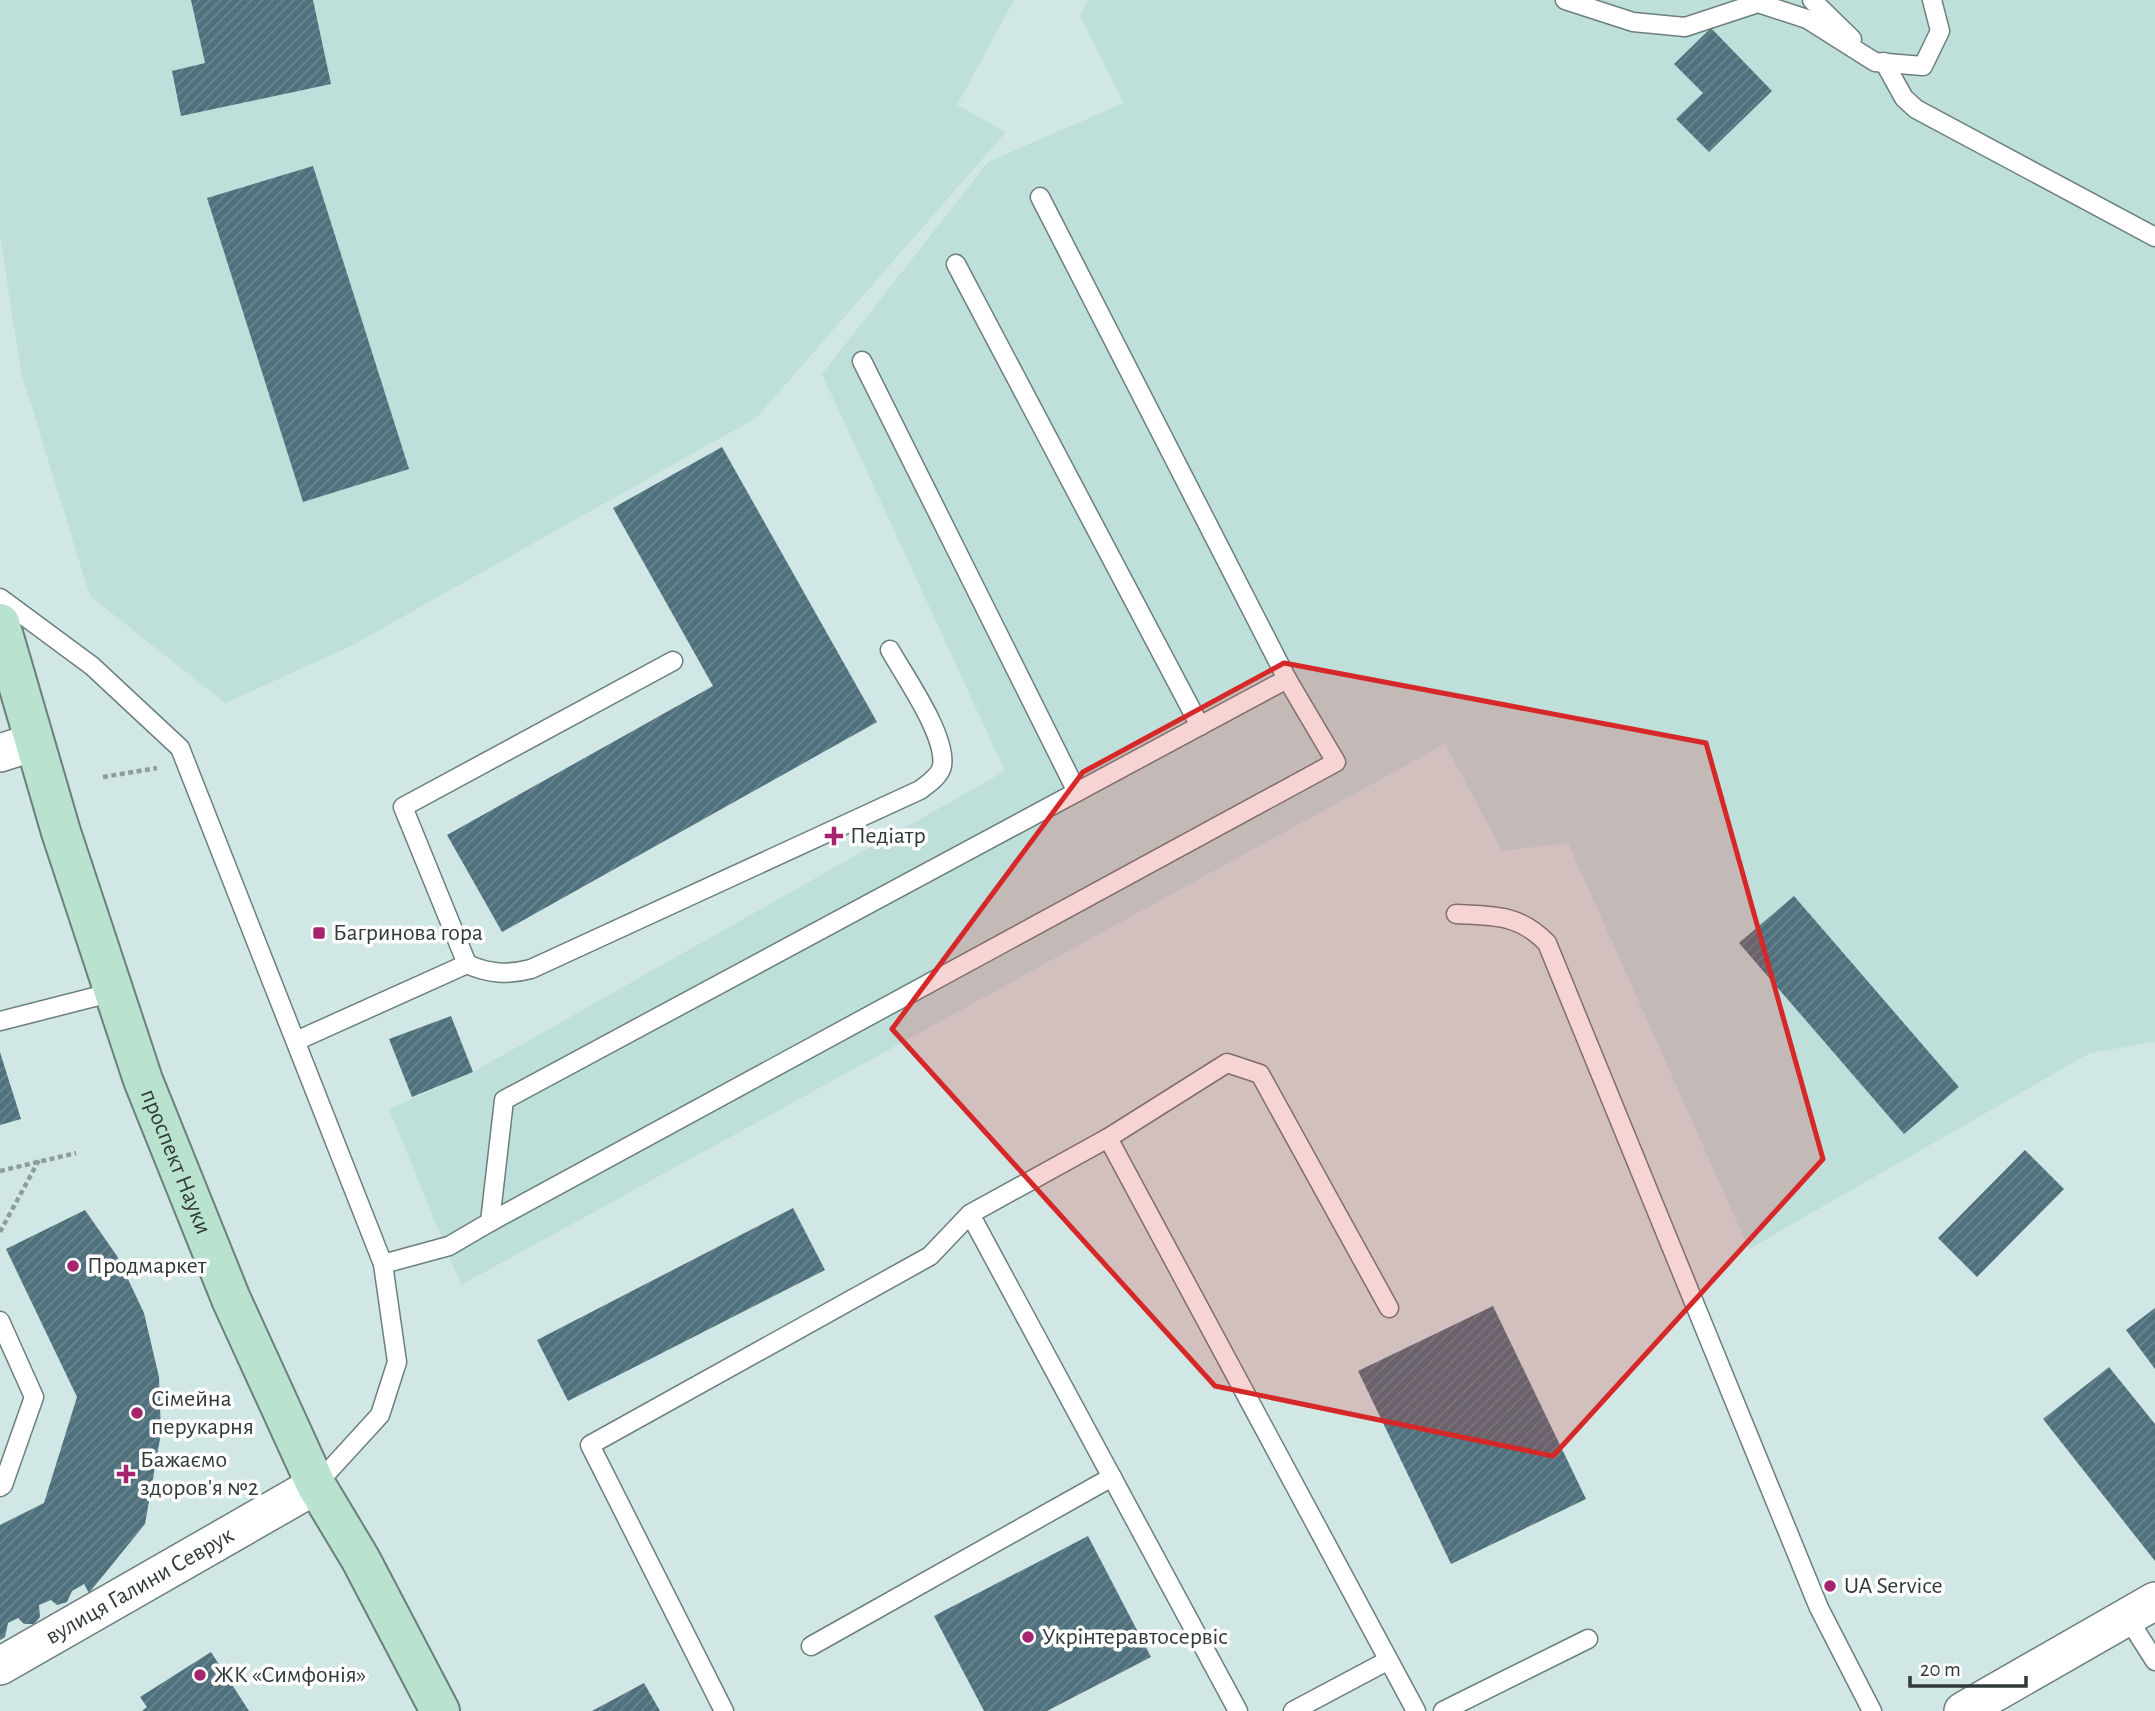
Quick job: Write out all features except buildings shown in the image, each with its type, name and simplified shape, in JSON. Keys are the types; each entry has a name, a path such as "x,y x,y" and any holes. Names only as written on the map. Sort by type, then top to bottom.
{"main road":[{"name":"проспект Науки","path":"0,623 17,747 61,832 143,1080 231,1298 316,1485 360,1560 440,1711"}],"street":[{"name":"вулиця Галини Севрук","path":"0,1666 316,1485"},
{"path":"1962,1711 2141,1609"}],"lane":[{"path":"1565,0 1633,22 1685,27 1758,3 1807,19 1880,62 1923,66 1940,31 1932,0"},
{"path":"1812,0 1880,62 1904,99 1916,109 2155,237"},
{"path":"383,1264 449,1246 1336,762 1287,679 1040,197"},
{"path":"956,264 1200,726"},
{"path":"862,361 1077,792"},
{"path":"0,598 92,666 180,748 383,1264 397,1362 380,1415 316,1485"},
{"path":"296,1041 467,964 497,973 513,974 531,969 920,790 933,780 942,767 941,750 936,733 890,650"},
{"path":"467,964 403,807 673,661"},
{"path":"490,1222 504,1100 1287,679"},
{"path":"1456,914 1518,920 1533,929 1547,943 1819,1608 1872,1711"},
{"path":"0,1021 114,992"},
{"path":"723,1711 590,1445 930,1256 970,1214 1108,1138 1227,1063 1261,1074 1389,1308"},
{"path":"1108,1138 1416,1711"},
{"path":"970,1214 1238,1711"},
{"path":"0,1321 34,1397 4,1485 0,1487"},
{"path":"811,1646 1112,1477"},
{"path":"2141,1609 2155,1661"},
{"path":"1443,1711 1588,1639"},
{"path":"1293,1711 1387,1661"}],"path":[{"path":"103,777 186,764"},
{"path":"0,1171 76,1153"},
{"path":"0,1232 39,1160"}],"highlighted area":[{"path":"1284,663 1706,743 1823,1159 1553,1456 1215,1386 892,1029 1083,772"}],"shaded area":[{"path":"0,0 1014,0 957,105 1006,132 756,418 351,646 225,703 90,596 21,372 0,235"},
{"path":"1088,0 2155,0 2155,1042 2090,1053 1749,1249 1568,843 1502,851 1445,744 461,1285 389,1109 473,1072 1005,771 822,374 988,162 1124,103 1080,15"}],"place":[{"name":"Педіатр","path":"834,836"},
{"name":"Багринова гора","path":"319,933"},
{"name":"Продмаркет","path":"73,1266"},
{"name":"Сімейна перукарня","path":"137,1413"},
{"name":"Бажаємо здоров'я №2","path":"126,1474"},
{"name":"UA Service","path":"1830,1586"},
{"name":"Укрінтеравтосервіс","path":"1028,1637"},
{"name":"ЖК «Симфонія»","path":"200,1675"}]}
